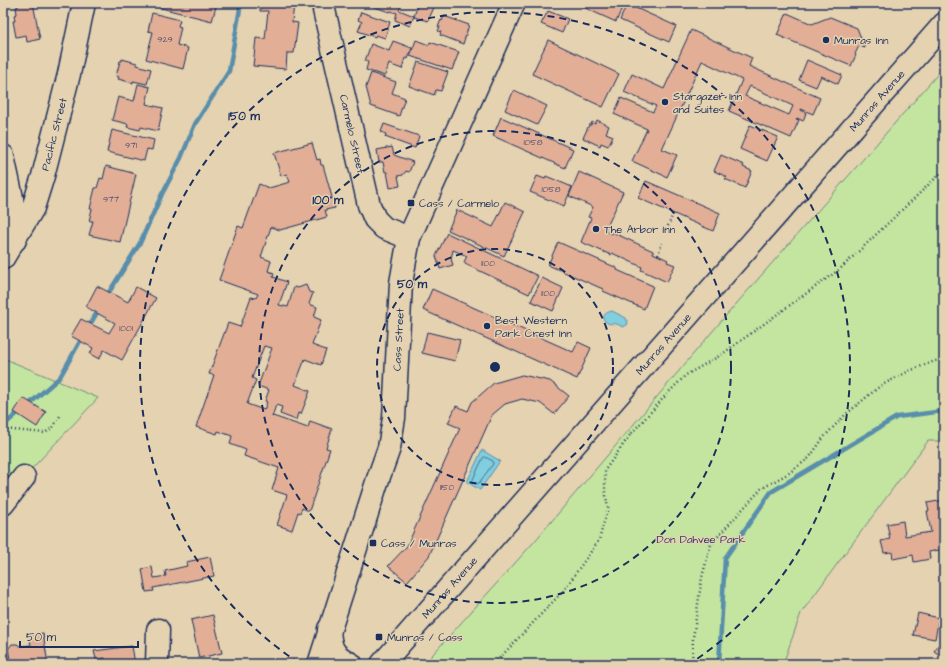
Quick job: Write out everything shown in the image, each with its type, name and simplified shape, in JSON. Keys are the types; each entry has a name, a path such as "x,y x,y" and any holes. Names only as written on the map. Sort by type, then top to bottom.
{"street":[{"name":"Pacific Street","path":"3,258 9,242 32,208 43,176 69,74 84,3"},
{"name":"Cass Street","path":"319,664 329,629 389,448 394,418 401,283 409,238 514,3"},
{"name":"Carmelo Street","path":"324,10 369,205 375,219 384,228 409,238"},
{"name":"Munras Avenue","path":"382,664 944,24"},
{"path":"3,156 12,198 9,242"},
{"path":"3,504 24,477"},
{"path":"329,629 332,650 351,664"},
{"path":"157,664 158,630"}],"path":[{"path":"494,664 564,590 599,540 608,508 605,491 604,470 630,435 667,394 686,376 721,355 840,269 944,170"},
{"path":"668,226 674,214"},
{"path":"658,255 662,243"},
{"path":"692,664 693,638 702,577 711,544 762,489 789,473 809,458 824,437 845,414 880,386 908,371 935,361 944,360"},
{"path":"3,429 45,433 53,427 60,416"}],"green space":[{"name":"Don Dahvee Park","path":"944,67 944,441 928,441 801,613 783,664 424,664 534,542 723,319"},
{"path":"3,358 98,398 24,477 3,504"}],"water":[{"path":"612,311 626,318 628,323 627,325 623,327 606,322 604,320 604,315"},
{"path":"482,450 500,461 480,490 467,482"}],"building":[{"path":"17,3 33,3 40,39 27,42 26,35 16,37 13,21 15,21 14,15 17,14"},
{"path":"158,3 217,3 212,21 157,7"},
{"path":"257,3 294,4 292,22 298,23 294,53 287,53 286,69 253,66 256,38 265,39 268,11 260,11 261,5 257,5"},
{"path":"364,3 402,3 399,10 414,16 410,26 395,20 397,13 389,12"},
{"path":"418,3 435,5 428,21 414,17"},
{"path":"574,3 624,3 616,22"},
{"path":"627,4 676,26 669,42 620,20"},
{"path":"548,11 568,19 562,33 541,24"},
{"path":"361,12 390,22 385,38 376,35 375,37 358,31 362,22 358,20"},
{"path":"152,13 180,20 178,26 181,27 177,45 188,48 183,69 146,59 153,32 148,31"},
{"name":"Munras Inn","path":"787,13 812,24 830,17 857,28 865,48 859,46 851,66 777,35"},
{"path":"444,16 469,25 463,44 440,35 441,32 438,31 440,27 438,27"},
{"name":"Stargazer Inn and Suites","path":"691,30 752,58 749,66 820,98 813,114 801,109 806,113 803,121 797,118 796,119 799,120 791,138 729,111 742,80 702,61 662,149 677,155 667,177 632,161 647,129 614,114 621,98 653,112 656,106 624,92 632,74 664,89","holes":["750,86 793,106 789,115 745,96"]},
{"path":"416,40 429,45 430,42 459,52 452,70 410,56"},
{"path":"548,40 619,74 603,107 532,74"},
{"path":"393,41 412,48 408,59 405,58 402,69 389,64 385,76 366,70 368,62 365,61 371,44 389,51"},
{"path":"122,59 151,69 147,84 133,81 133,83 118,79 119,77 116,76 120,61 122,61"},
{"path":"807,60 842,75 838,84 821,76 816,87 799,80"},
{"path":"418,62 448,72 441,91 436,90 434,95 409,86"},
{"path":"371,73 396,82 392,93 405,98 399,116 371,106 366,87"},
{"path":"138,84 150,87 146,104 163,108 158,131 141,127 140,130 127,127 128,124 112,120 118,97 134,101"},
{"path":"514,90 547,106 537,125 505,110"},
{"path":"501,117 573,149 565,168 493,136"},
{"path":"597,120 609,126 606,133 613,136 608,146 601,143 600,146 583,138 589,125 591,125 592,122 595,124"},
{"path":"384,124 419,136 415,148 385,137 386,134 381,132"},
{"path":"750,125 778,137 767,161 740,149"},
{"path":"112,130 154,140 152,150 147,149 144,161 107,152"},
{"path":"312,143 317,160 320,159 321,165 323,165 335,208 325,210 327,217 280,230 271,227 261,257 271,261 268,271 274,273 273,277 287,282 279,305 288,307 294,287 298,288 306,285 309,292 313,293 309,304 317,307 314,317 321,320 312,345 326,350 321,365 305,359 295,385 310,391 301,414 298,413 296,420 280,414 282,407 276,405 272,417 273,416 308,428 310,421 332,429 326,448 330,449 309,511 302,508 300,513 298,512 292,530 277,525 287,495 272,490 279,468 244,456 246,450 230,444 232,436 218,431 217,434 196,427 214,375 209,374 228,323 240,327 251,297 256,298 258,294 219,280 238,226 243,228 259,184 269,188 290,182 287,174 281,176 274,153","holes":["264,346 272,348 258,386 269,390 265,401 267,402 264,410 247,404 256,380 252,378"]},
{"path":"392,147 394,155 413,162 409,172 406,171 403,175 398,176 400,186 390,188 387,172 385,172 383,162 379,162 377,150"},
{"path":"721,155 744,165 743,167 752,171 745,188 725,179 727,177 714,171"},
{"path":"106,166 136,174 120,242 89,235 93,221 89,221 92,209 90,209 95,188 97,188 100,178 103,179"},
{"name":"The Arbor Inn","path":"579,172 623,192 605,231 612,234 612,232 653,251 653,253 668,260 667,262 675,265 667,282 641,270 642,267 612,253 611,255 581,242 591,218 588,217 593,207 569,196"},
{"path":"537,176 545,179 546,176 572,187 564,206 530,192"},
{"name":"The Arbor Inn","path":"646,181 720,213 713,231 638,198"},
{"path":"505,202 525,212 504,256 448,230 457,210 493,227"},
{"name":"Best Western Park Crest Inn","path":"447,233 538,276 529,294 465,264 464,262 467,256 453,250 451,259 453,265 440,269 436,256"},
{"path":"558,242 617,268 617,270 653,286 644,309 548,265"},
{"name":"Best Western Park Crest Inn","path":"542,278 563,288 553,311 531,301"},
{"path":"97,286 128,302 136,287 156,298 122,360 104,350 99,359 90,354 93,348 71,336 81,319 109,333 115,323 86,307"},
{"name":"Best Western Park Crest Inn","path":"432,289 573,352 578,342 591,348 577,379 423,310"},
{"path":"427,332 460,340 455,361 422,353"},
{"path":"522,375 550,381 569,396 554,414 540,403 522,399 505,404 492,415 429,556 407,582 388,566 407,546 460,428 448,423 456,406 468,411 472,402 494,383"},
{"path":"23,398 46,412 37,427 14,412"},
{"path":"944,500 944,534 942,534 944,549 929,552 930,559 914,562 913,555 893,559 892,552 884,553 881,541 890,539 887,524 903,521 905,536 931,532 927,503"},
{"path":"210,557 214,576 153,588 154,591 146,592 142,569 152,567 154,578 166,576 165,571 187,566 186,562"},
{"path":"918,613 939,618 935,639 913,635"},
{"path":"213,615 222,653 199,658 191,620"},
{"path":"43,633 48,664 11,664 8,649 12,644 17,644 20,646 31,645 29,635"},
{"path":"944,637 944,658 934,651"},
{"path":"132,646 135,664 106,664 105,658 96,659 94,651"}],"waterway":[{"path":"106,297 140,243 162,194 181,158 195,124 229,71 241,3"},
{"path":"88,328 99,309"},
{"path":"27,406 60,377 83,336"},
{"path":"3,426 21,410"},
{"path":"719,664 725,558 771,492 897,417 944,411"}],"place":[{"name":"Munras Inn","path":"826,40"},
{"name":"Stargazer Inn and Suites","path":"665,102"},
{"name":"Cass / Carmelo","path":"411,203"},
{"name":"The Arbor Inn","path":"596,229"},
{"name":"Best Western Park Crest Inn","path":"487,326"},
{"name":"Cass / Munras","path":"373,543"},
{"name":"Munras / Cass","path":"379,637"}]}
